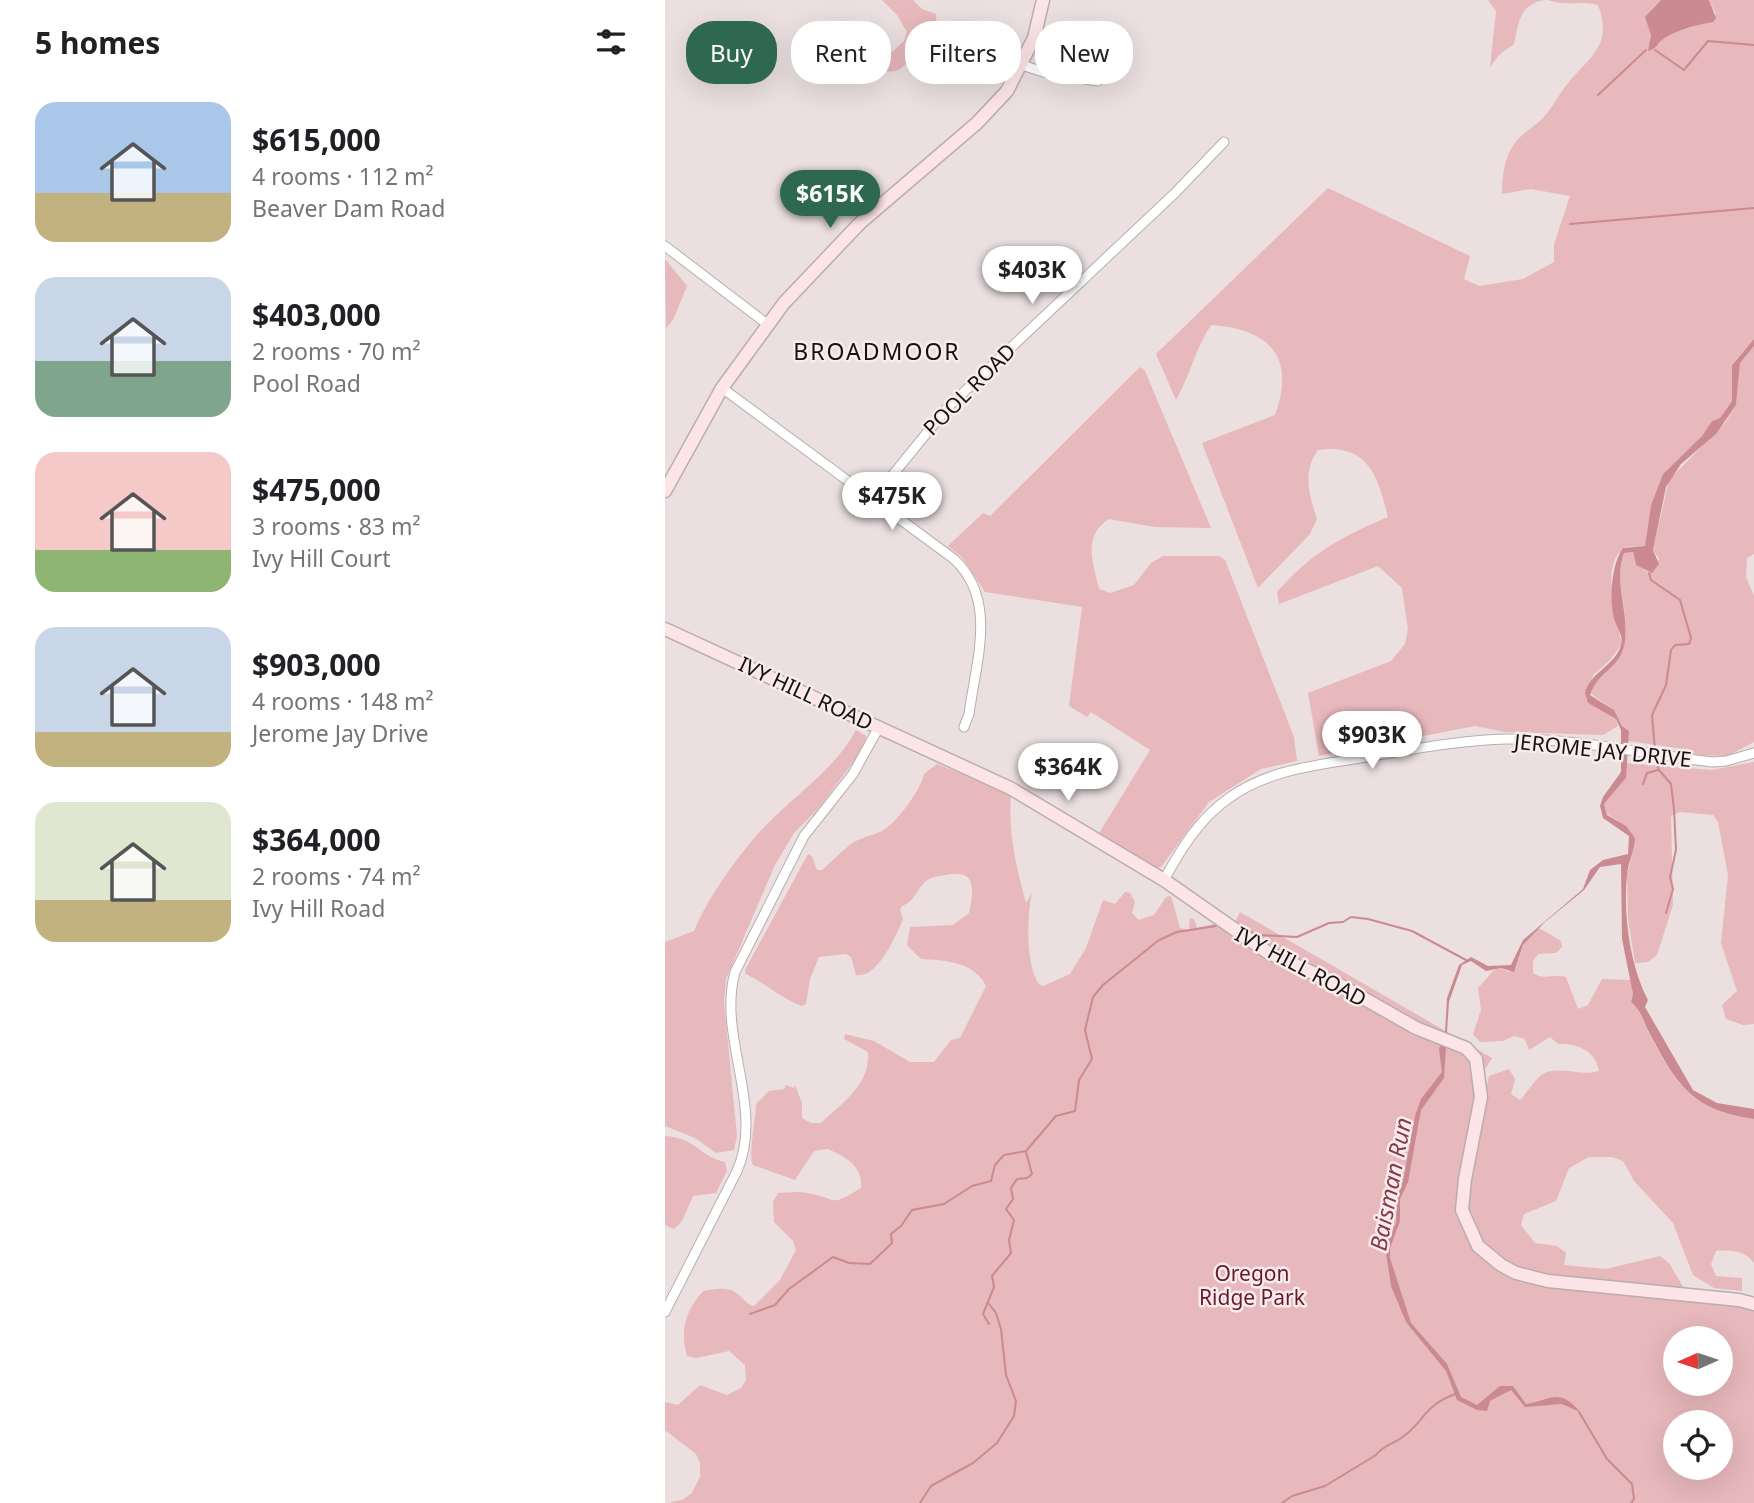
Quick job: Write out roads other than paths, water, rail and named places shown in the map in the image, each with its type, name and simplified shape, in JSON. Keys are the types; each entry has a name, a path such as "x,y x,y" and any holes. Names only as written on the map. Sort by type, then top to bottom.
{"street":[{"path":"665,491 722,388 767,324 806,278 860,223 996,104 1023,65 1034,38 1043,0"},
{"path":"1023,65 1035,69"},
{"name":"POOL ROAD","path":"874,498 947,408 1175,194 1224,142"},
{"path":"665,246 767,324"},
{"path":"722,388 954,559 977,589 980,629 969,714 964,727"},
{"name":"IVY HILL ROAD","path":"665,629 1010,788 1164,880 1237,934 1267,952 1342,986 1416,1028 1472,1053 1479,1066 1481,1097 1462,1210 1471,1235 1488,1255 1516,1273 1548,1281 1739,1300 1754,1304"},
{"path":"665,1312 734,1176 745,1148 745,1115 731,1010 735,972 804,836 853,774 879,727"},
{"name":"JEROME JAY DRIVE","path":"1164,880 1189,838 1214,810 1247,786 1284,772 1477,741 1557,741 1673,757 1726,761 1754,753"}],"waterway":[{"path":"1655,50 1684,70 1708,41 1754,45"},
{"path":"1598,95 1646,50"},
{"path":"1570,224 1754,208"},
{"path":"1649,573 1651,580 1680,600 1691,638 1689,644 1675,645 1671,650 1666,685 1652,715 1655,751"},
{"path":"1655,757 1659,770 1671,784 1674,809 1676,850 1670,877 1673,889 1666,913"},
{"path":"1643,784 1647,773 1658,770"},
{"path":"1246,930 1259,935 1297,937 1351,917 1368,919 1412,931 1466,960"},
{"path":"750,1314 775,1305 789,1289 833,1257 849,1263 870,1264 892,1243 891,1234 901,1226 912,1210 944,1204 972,1186 991,1181 995,1165 1004,1155 1026,1151 1056,1116 1075,1111 1079,1080 1092,1059 1085,1030 1093,997 1103,985 1159,940 1177,932 1216,926"},
{"path":"989,1324 983,1314 994,1287 992,1276 1011,1253 1009,1240 1014,1220 1006,1209 1013,1199 1011,1188 1017,1179 1027,1178 1032,1174 1026,1152"},
{"path":"920,1503 931,1486 973,1463 997,1443 1014,1416 1016,1401 1006,1375 1001,1329 996,1313 989,1304"},
{"path":"1282,1503 1292,1496 1325,1486 1376,1455 1411,1430 1436,1404 1455,1394"},
{"name":"Baisman Run","path":"1579,1412 1607,1459 1632,1484 1634,1499 1631,1503"}],"district":[{"name":"BROADMOOR","path":"877,351"}],"park label":[{"name":"Oregon Ridge Park","path":"1252,1285"}]}
